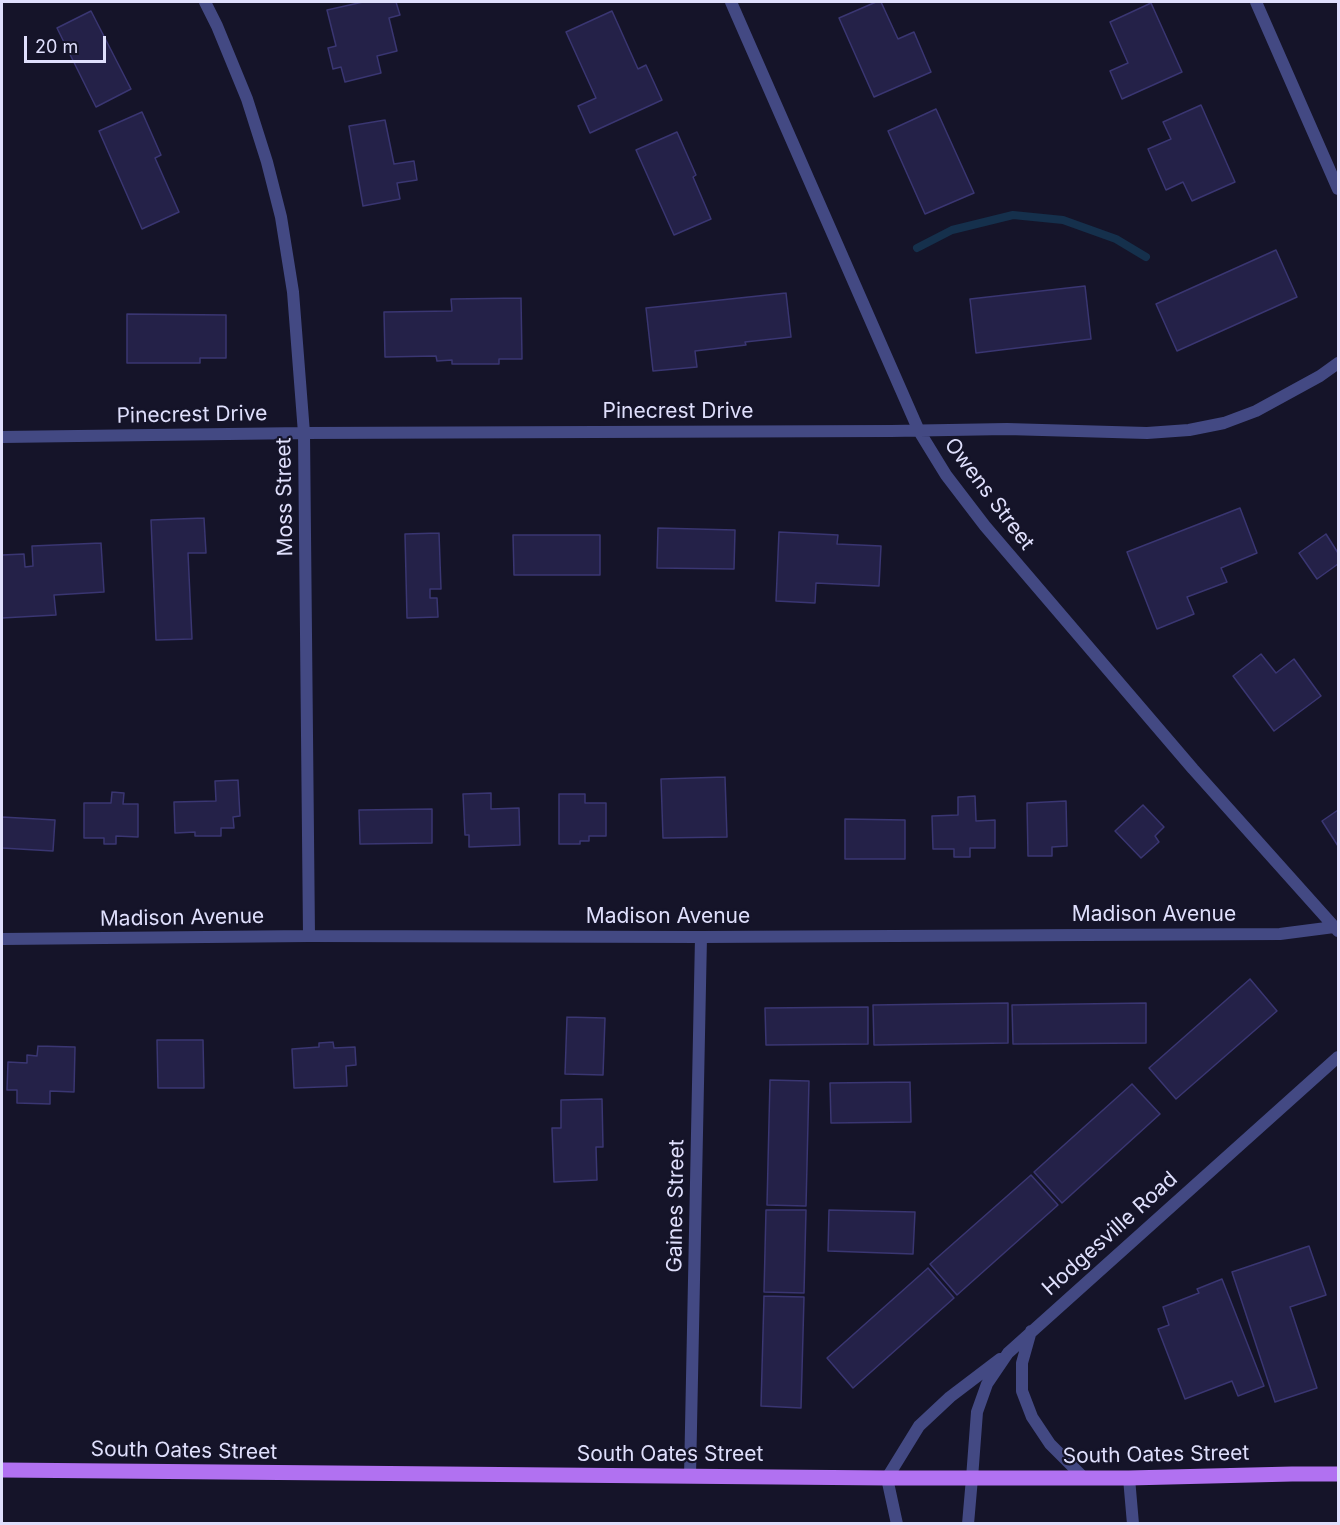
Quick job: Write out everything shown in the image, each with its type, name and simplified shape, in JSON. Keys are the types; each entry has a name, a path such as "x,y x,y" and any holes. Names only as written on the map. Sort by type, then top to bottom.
{"main road":[{"name":"South Oates Street","path":"2,1470 887,1478 1129,1478 1338,1474"}],"street":[{"name":"Moss Street","path":"205,2 247,99 267,162 281,217 293,292 304,433 309,936"},
{"name":"Owens Street","path":"731,2 919,431 946,475 993,535 1193,769 1336,930"},
{"path":"1256,2 1338,189"},
{"name":"Pinecrest Drive","path":"2,436 1007,429 1147,434 1189,430 1224,423 1256,411 1320,376 1338,363"},
{"name":"Madison Avenue","path":"2,939 1280,934 1336,930"},
{"name":"Gaines Street","path":"690,1476 701,937"},
{"name":"Hodgesville Road","path":"968,1524 977,1412 987,1384 1008,1353 1338,1057"},
{"path":"1032,1331 1022,1363 1022,1391 1032,1417 1050,1444 1084,1478"},
{"path":"897,1524 887,1478 919,1426 950,1397 1008,1353"},
{"path":"1129,1478 1133,1524"}],"building":[{"path":"363,2 396,2 400,15 389,18 397,51 377,56 381,73 345,82 341,67 333,69 328,48 336,46 327,10"},
{"path":"881,2 898,39 914,32 931,72 874,97 839,18"},
{"path":"1151,3 1182,72 1122,99 1110,71 1128,63 1110,22"},
{"path":"91,11 131,89 96,107 57,28"},
{"path":"612,11 638,69 646,65 662,100 590,133 578,106 596,98 566,32"},
{"path":"1201,105 1235,182 1192,201 1183,182 1166,190 1148,149 1171,139 1163,122"},
{"path":"936,109 974,193 925,214 888,131"},
{"path":"142,112 161,155 155,158 179,212 142,229 99,131"},
{"path":"385,120 394,164 414,161 417,180 397,183 400,199 363,206 349,126"},
{"path":"677,132 696,175 693,177 711,219 674,235 636,150"},
{"path":"1276,250 1297,297 1177,351 1156,304"},
{"path":"1085,286 1091,339 976,353 970,299"},
{"path":"786,293 791,337 695,351 697,367 653,371 646,308"},
{"path":"521,298 522,359 499,359 499,364 452,364 452,360 437,361 436,356 385,357 384,312 452,311 451,299"},
{"path":"127,314 226,315 226,358 200,358 200,363 127,363"},
{"path":"1240,508 1257,553 1221,568 1227,582 1187,597 1194,614 1157,629 1127,552"},
{"path":"204,518 206,553 188,553 192,639 156,640 151,520"},
{"path":"658,528 735,530 734,569 657,568"},
{"path":"779,532 838,535 837,544 881,546 879,586 816,583 815,603 776,601"},
{"path":"439,533 441,589 430,589 430,598 437,598 438,617 407,618 405,534"},
{"path":"1326,534 1338,553 1338,564 1317,579 1299,553"},
{"path":"513,535 600,535 600,575 514,575"},
{"path":"101,543 104,592 54,595 56,615 2,618 2,555 24,554 25,567 33,566 32,546"},
{"path":"1261,654 1276,673 1294,659 1321,696 1274,731 1233,676"},
{"path":"725,777 727,837 663,838 661,779"},
{"path":"238,780 240,816 233,817 234,828 221,828 221,836 195,836 195,832 175,833 174,802 216,801 215,781"},
{"path":"112,792 124,793 123,804 138,804 138,837 116,836 116,844 104,844 104,838 84,838 84,803 111,803"},
{"path":"491,793 491,809 519,808 520,845 469,847 469,835 465,835 463,794"},
{"path":"559,794 585,794 585,803 606,803 606,836 589,836 589,841 580,841 580,844 559,844"},
{"path":"975,796 976,821 995,820 995,848 970,848 970,857 954,857 954,849 933,849 932,816 958,815 958,797"},
{"path":"1066,801 1067,846 1052,847 1052,856 1028,856 1027,803"},
{"path":"1143,805 1164,827 1155,836 1159,842 1141,858 1115,831"},
{"path":"432,809 432,843 360,844 359,810"},
{"path":"1338,810 1338,846 1322,821"},
{"path":"2,817 55,820 53,851 2,848"},
{"path":"845,819 905,820 905,859 845,859"},
{"path":"1250,979 1277,1011 1176,1099 1149,1068"},
{"path":"1008,1003 1008,1043 874,1045 873,1005"},
{"path":"1146,1003 1146,1043 1013,1044 1012,1005"},
{"path":"868,1007 868,1044 766,1045 765,1008"},
{"path":"567,1017 605,1018 603,1075 565,1074"},
{"path":"157,1040 203,1040 204,1088 158,1088"},
{"path":"333,1042 334,1048 355,1047 356,1065 346,1066 347,1086 294,1088 292,1049 319,1047 319,1043"},
{"path":"38,1046 75,1047 74,1092 50,1091 50,1104 17,1103 17,1090 7,1090 8,1062 27,1063 27,1055 37,1056"},
{"path":"770,1080 809,1081 806,1206 767,1205"},
{"path":"910,1082 911,1122 831,1123 830,1083"},
{"path":"1132,1084 1160,1114 1062,1203 1034,1172"},
{"path":"602,1099 603,1147 596,1147 597,1180 554,1182 552,1128 561,1128 561,1100"},
{"path":"1031,1175 1058,1205 957,1295 930,1264"},
{"path":"766,1210 806,1210 804,1293 764,1292"},
{"path":"829,1210 915,1212 913,1254 828,1251"},
{"path":"1309,1246 1326,1295 1290,1307 1317,1388 1275,1402 1232,1272"},
{"path":"928,1268 954,1298 853,1388 827,1358"},
{"path":"1222,1279 1264,1386 1238,1396 1232,1381 1185,1399 1158,1329 1169,1325 1163,1307 1199,1293 1197,1289"},
{"path":"764,1296 804,1297 801,1408 761,1406"}],"waterway":[{"path":"917,248 952,230 1013,215 1063,220 1116,239 1146,257"}]}
